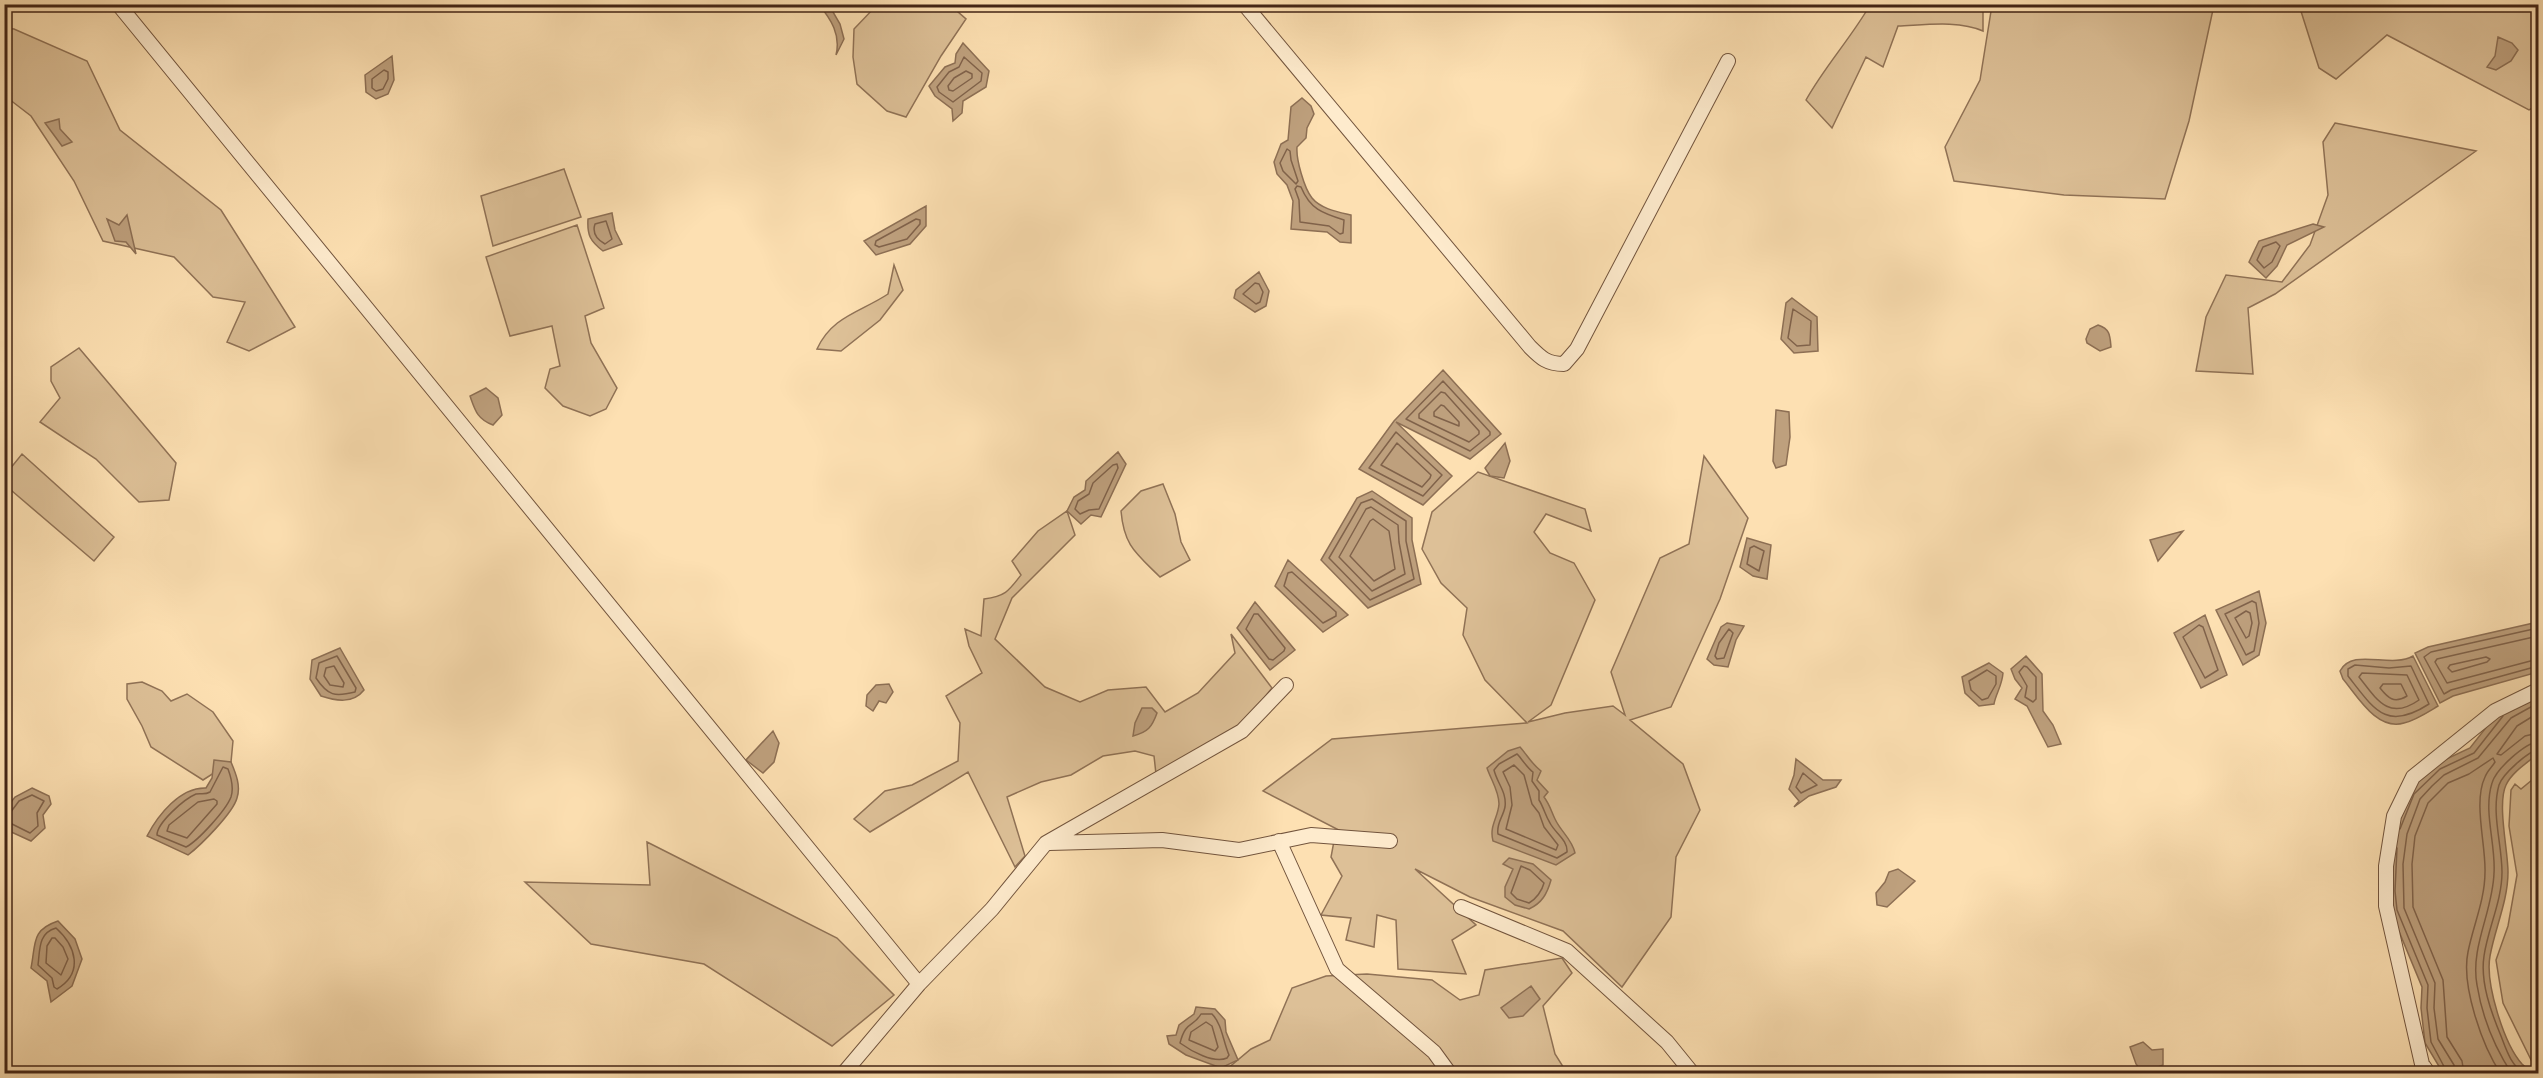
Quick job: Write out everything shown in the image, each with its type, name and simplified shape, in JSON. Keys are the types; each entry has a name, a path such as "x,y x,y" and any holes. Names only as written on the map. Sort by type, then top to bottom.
{"street":[{"path":"118,4 919,984"},
{"path":"1244,4 1530,347 1551,364 1564,364 1577,349 1728,61"},
{"path":"843,1074 919,984 992,909 1046,843 1242,731 1286,685"},
{"path":"2429,1074 2422,1064 2386,906 2386,866 2394,816 2413,777 2495,711 2538,690"},
{"path":"1046,843 1162,840 1239,850 1311,835 1390,841"},
{"path":"1279,841 1337,969 1434,1052 1450,1074"},
{"path":"1461,907 1567,951 1667,1042 1693,1074"},
{"path":"1941,1074 1955,1074"}],"shaded area":[{"path":"883,4 950,5 966,19 941,56 906,117 887,111 857,84 853,57 854,29 874,8"},
{"path":"1870,5 1983,5 1983,31 1952,24 1898,26 1883,67 1866,57 1832,128 1806,100"},
{"path":"1992,5 2214,5 2189,121 2165,199 2064,195 1954,181 1945,147 1980,80"},
{"path":"2299,5 2538,5 2538,105 2529,110 2387,35 2336,79 2319,68"},
{"path":"4,28 14,29 87,61 120,130 221,210 295,327 249,351 227,342 245,302 213,297 174,257 103,241 74,181 31,116 5,96"},
{"path":"2335,123 2476,151 2275,294 2248,308 2253,374 2196,371 2206,317 2226,275 2282,282 2310,245 2328,195 2323,142"},
{"path":"564,169 581,217 493,246 481,196"},
{"path":"577,225 604,308 585,316 591,343 617,388 606,409 590,416 563,406 545,388 550,369 560,366 552,326 510,336 486,257"},
{"path":"894,265 903,290 880,320 841,351 817,349 823,338 839,322 888,294"},
{"path":"79,348 176,463 169,500 139,502 96,459 40,422 60,398 51,381 51,367"},
{"path":"22,454 114,537 94,561 5,485 5,475"},
{"path":"1704,456 1748,518 1720,599 1671,707 1630,720 1683,764 1700,810 1676,857 1671,917 1622,987 1563,931 1470,897 1415,869 1476,925 1452,940 1466,974 1398,969 1396,920 1377,915 1374,947 1346,940 1351,918 1321,915 1342,876 1331,857 1334,841 1362,842 1263,791 1332,739 1527,723 1485,680 1463,635 1467,608 1441,583 1422,549 1432,512 1478,472 1585,509 1591,531 1546,514 1534,532 1550,553 1574,563 1595,600 1551,705 1528,722 1565,713 1613,706 1625,715 1611,672 1660,558 1689,544"},
{"path":"1163,484 1175,514 1181,542 1190,560 1160,577 1138,555 1128,541 1121,511 1141,491"},
{"path":"1067,511 1075,535 1012,598 995,639 1045,687 1080,702 1108,690 1146,687 1165,712 1198,693 1235,653 1231,634 1272,688 1234,736 1156,774 1154,756 1135,751 1103,756 1071,775 1041,782 1007,797 1025,856 1015,867 968,772 870,832 854,819 885,791 912,785 958,761 960,723 946,696 982,673 969,646 965,629 981,636 984,599 1002,595 1013,586 1021,575 1012,561 1038,531"},
{"path":"142,682 162,691 171,701 187,694 213,712 233,741 231,762 203,780 151,747 127,699 127,684"},
{"path":"2538,775 2538,1074 2503,1003 2496,960 2508,926 2517,875 2509,826 2511,790 2515,784 2521,789"},
{"path":"647,842 837,938 894,995 832,1046 704,964 591,944 525,882 650,885"},
{"path":"1562,958 1572,973 1543,1006 1555,1054 1567,1073 1228,1074 1227,1069 1251,1049 1270,1040 1292,988 1326,976 1367,974 1432,980 1460,1000 1479,995 1485,970"}],"water":[{"path":"819,5 829,5 840,24 844,39 836,55 837,41 834,28"},
{"path":"2498,37 2512,43 2518,50 2511,61 2496,70 2487,67 2495,56"},
{"path":"963,43 989,71 986,87 963,101 962,113 953,121 952,109 935,96 929,86 945,67 955,63 956,54"},
{"path":"392,56 394,80 388,94 376,99 366,92 365,75"},
{"path":"1302,98 1311,106 1314,114 1307,128 1306,138 1297,147 1303,181 1312,198 1320,205 1351,215 1351,243 1340,242 1327,232 1291,229 1293,201 1287,185 1277,174 1274,162 1281,144 1288,140 1291,107"},
{"path":"59,119 60,129 72,142 62,146 45,123"},
{"path":"926,206 926,226 910,244 876,255 864,241"},
{"path":"612,213 615,230 622,244 603,251 590,237 588,219"},
{"path":"127,215 136,254 126,242 115,241 107,219 119,225"},
{"path":"2313,224 2324,227 2287,245 2277,266 2266,278 2249,262 2259,241"},
{"path":"1259,272 1269,291 1266,306 1255,312 1234,298 1236,290"},
{"path":"1792,298 1817,317 1818,351 1794,353 1781,339 1786,303"},
{"path":"2098,325 2109,333 2111,347 2100,351 2087,343 2086,339 2090,329"},
{"path":"1443,370 1501,434 1470,459 1396,422 1452,476 1423,505 1359,469 1394,421"},
{"path":"486,388 498,398 502,415 493,425 480,417 470,396"},
{"path":"1776,410 1789,412 1790,437 1786,465 1776,468 1773,461"},
{"path":"1505,443 1510,461 1504,478 1490,476 1485,468"},
{"path":"1118,452 1126,464 1101,517 1091,515 1081,524 1067,511 1074,497 1085,490 1086,481"},
{"path":"1372,491 1412,518 1412,540 1421,584 1368,608 1321,560 1357,498"},
{"path":"2183,531 2158,561 2150,540"},
{"path":"1747,538 1771,545 1767,579 1753,576 1740,567"},
{"path":"1288,560 1348,615 1323,632 1275,586"},
{"path":"2259,591 2266,623 2259,655 2243,665 2216,610"},
{"path":"1255,602 1295,650 1270,670 1237,628"},
{"path":"2205,615 2227,675 2201,688 2174,633"},
{"path":"2538,622 2538,672 2453,696 2440,703 2415,653 2428,647"},
{"path":"1727,623 1744,626 1736,640 1728,667 1714,665 1707,659 1721,627"},
{"path":"340,648 364,690 355,698 344,700 321,696 310,679 312,660"},
{"path":"2026,656 2042,674 2043,711 2053,725 2061,744 2048,747 2027,706 2015,699 2022,688 2011,669"},
{"path":"2413,656 2438,706 2404,723 2385,722 2369,711 2343,679 2340,671 2354,660 2394,660"},
{"path":"1989,663 2003,673 2001,682 1994,704 1979,706 1965,693 1962,677"},
{"path":"889,684 893,692 886,703 879,701 873,711 866,706 867,695 876,685"},
{"path":"2538,688 2538,754 2512,776 2504,793 2503,815 2508,872 2504,904 2492,946 2489,968 2497,1013 2509,1042 2522,1064 2537,1073 2443,1073 2425,1043 2421,1008 2422,987 2391,912 2393,831 2409,791 2422,776 2436,764 2470,748 2492,720"},
{"path":"1142,708 1152,708 1157,713 1149,728 1133,736 1135,723"},
{"path":"773,731 779,743 774,762 763,773 746,760"},
{"path":"1520,747 1541,771 1537,780 1548,792 1544,797 1557,824 1574,848 1575,853 1556,865 1493,841 1492,831 1499,799 1487,768 1508,751"},
{"path":"1796,759 1823,780 1841,780 1836,787 1809,796 1794,807 1799,801 1789,789"},
{"path":"214,760 231,762 238,784 234,804 216,828 188,855 147,836 164,811 179,797 196,789 206,788 212,778"},
{"path":"32,788 49,796 51,804 43,815 45,828 31,841 9,831 4,811 15,797"},
{"path":"1509,858 1533,864 1551,880 1543,897 1529,909 1515,905 1505,897 1505,887 1513,869 1503,864"},
{"path":"1898,869 1915,881 1887,907 1877,905 1876,893 1885,882 1889,872"},
{"path":"58,921 75,939 82,959 72,986 51,1002 47,981 31,968 39,933"},
{"path":"1531,986 1540,999 1523,1016 1509,1018 1501,1008"},
{"path":"1196,1007 1215,1009 1225,1020 1226,1032 1238,1060 1221,1068 1186,1055 1169,1044 1167,1036 1176,1035 1179,1025 1194,1014"},
{"path":"2143,1042 2152,1050 2163,1049 2163,1065 2143,1073 2136,1064 2130,1047"}]}
